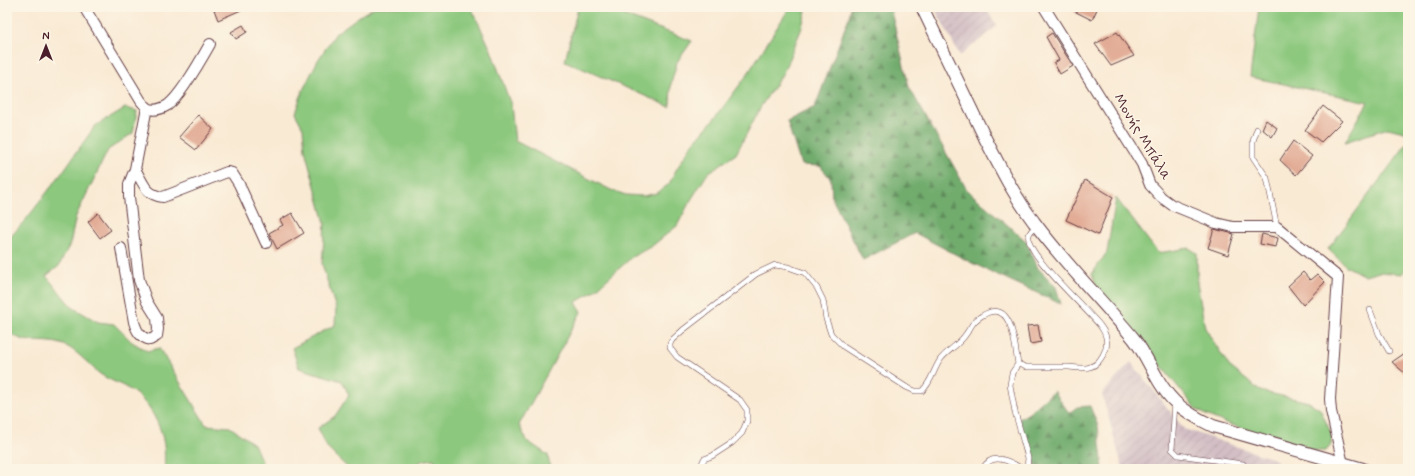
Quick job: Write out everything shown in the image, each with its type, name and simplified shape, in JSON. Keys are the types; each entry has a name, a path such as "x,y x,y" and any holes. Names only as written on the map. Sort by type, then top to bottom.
{"street":[{"path":"84,7 141,101 150,109 156,109 169,104 186,82 210,44"},
{"path":"922,7 997,161 1020,201 1037,226 1062,257 1135,340 1161,383 1175,402 1197,418 1213,426 1363,469"},
{"name":"Μονής Μπάλα","path":"1044,7 1142,164 1150,185 1161,197 1172,205 1227,226 1277,227"},
{"path":"121,248 136,330 142,337 150,340 157,336 158,329 156,318 147,302 139,280 128,184 135,169 147,107"},
{"path":"135,169 148,192 154,196 163,197 227,172 232,173 239,184 266,243"},
{"path":"1277,227 1338,278 1330,399 1331,411 1343,464"}],"lane":[{"path":"1257,128 1253,141 1253,157 1267,178 1277,227"},
{"path":"1018,364 1026,367 1089,367 1100,361 1105,353 1107,343 1101,327 1034,253 1028,238 1029,234 1037,226"},
{"path":"700,469 704,459 712,456 732,443 742,433 747,420 747,410 740,400 677,357 670,348 670,344 672,340 683,330 756,274 775,265 788,267 805,273 817,288 823,300 826,319 831,334 844,347 906,387 922,391 927,386 941,358 962,339 974,322 981,316 992,311 1003,314 1008,320 1014,340 1018,364 1012,373 1010,385 1015,412 1028,458 1027,469"},
{"path":"1370,310 1379,334 1389,351"},
{"path":"1175,402 1172,449 1178,455 1243,464"},
{"path":"983,469 985,464 997,459 1008,461 1022,469"}],"shaded area":[{"path":"934,7 985,7 997,26 960,56"},
{"path":"1131,362 1184,429 1277,460 1275,469 1123,469 1102,394"}],"green space":[{"path":"375,7 471,7 491,50 511,105 515,141 611,190 626,195 643,196 657,193 669,184 693,143 715,118 747,75 790,7 807,7 801,30 783,73 761,106 736,154 708,173 689,203 677,226 652,246 632,257 594,291 576,302 581,312 519,425 527,441 548,455 550,469 438,469 434,459 422,461 409,469 349,469 328,449 318,428 335,416 349,395 342,381 299,368 292,348 335,325 336,309 322,264 325,223 305,150 303,128 295,113 303,90 318,60 336,33"},
{"path":"578,7 602,7 692,41 677,62 671,84 670,107 565,61"},
{"path":"851,7 890,7 909,87 967,190 1026,241 1038,268 1056,287 1061,304 972,263 915,233 863,260 832,198 831,179 820,166 801,165 787,121 815,107 849,17"},
{"path":"1259,7 1408,7 1408,133 1388,128 1345,142 1368,102 1250,77"},
{"path":"125,108 137,111 133,133 108,150 76,216 70,244 59,266 46,276 72,307 98,322 114,324 132,342 147,351 159,348 206,425 230,427 254,444 265,469 165,469 164,445 160,429 149,408 138,396 132,391 100,374 66,346 54,342 20,339 7,330 7,241 28,217 64,170 95,126"},
{"path":"1408,142 1408,266 1402,274 1379,272 1365,276 1346,266 1328,249"},
{"path":"1116,198 1158,253 1189,248 1197,253 1197,283 1205,328 1229,366 1260,391 1309,402 1320,409 1332,435 1331,445 1326,451 1301,448 1223,422 1196,409 1098,291 1092,274 1107,252"},
{"path":"1054,391 1069,413 1077,407 1090,406 1098,426 1103,469 1037,469 1019,419 1029,413"}],"building":[{"path":"213,7 248,7 218,20"},
{"path":"1066,7 1098,7 1092,20"},
{"path":"243,25 247,32 236,39 231,32"},
{"path":"1117,32 1134,56 1111,66 1095,44"},
{"path":"1052,33 1073,66 1060,74 1054,63 1059,60 1046,37"},
{"path":"1323,106 1342,121 1321,142 1305,130"},
{"path":"198,115 213,129 196,150 179,137"},
{"path":"1266,120 1277,128 1272,137 1262,129"},
{"path":"1293,141 1312,156 1296,175 1280,160"},
{"path":"1085,180 1113,197 1098,235 1066,220"},
{"path":"98,213 111,230 100,238 88,222"},
{"path":"292,213 304,233 277,249 269,233 283,225 280,220"},
{"path":"1214,229 1234,234 1228,255 1208,248"},
{"path":"1262,234 1278,238 1276,247 1260,244"},
{"path":"1303,272 1310,280 1317,274 1325,282 1303,305 1288,286"},
{"path":"1038,325 1041,342 1030,344 1027,326"},
{"path":"1408,351 1408,376 1392,362"}]}
